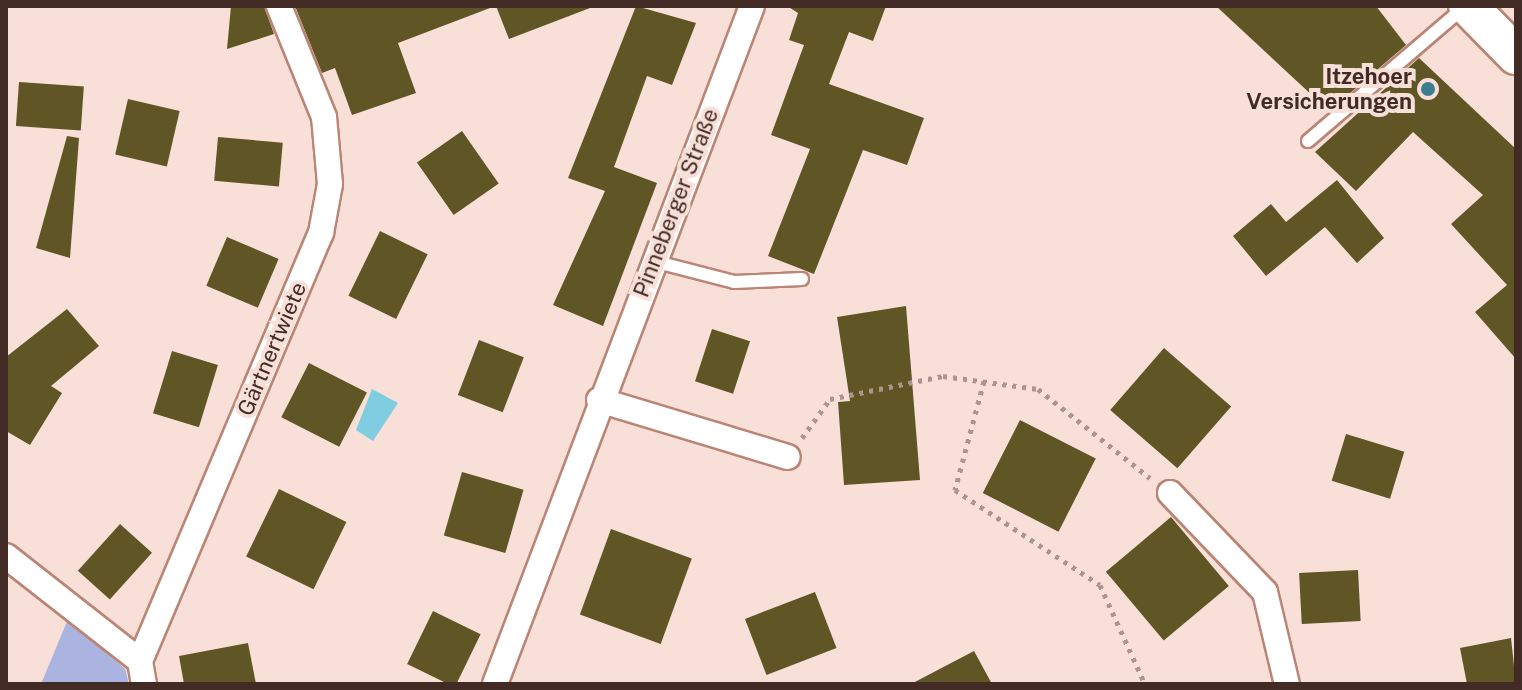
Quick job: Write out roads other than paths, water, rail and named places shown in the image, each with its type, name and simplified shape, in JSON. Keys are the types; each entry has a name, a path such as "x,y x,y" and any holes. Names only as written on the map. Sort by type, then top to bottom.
{"main road":[{"path":"1467,6 1516,55"}],"street":[{"name":"Gärtnertwiete","path":"142,673 321,233 330,184 324,117 279,6"},
{"name":"Pinneberger Straße","path":"495,684 599,400 752,6"},
{"path":"599,400 788,457"},
{"path":"1170,493 1265,592 1287,684"},
{"path":"6,556 142,673"}],"lane":[{"path":"1308,141 1467,6"},
{"path":"653,261 734,282 802,279"}],"place":[{"name":"Itzehoer Versicherungen","path":"1428,89"}]}
